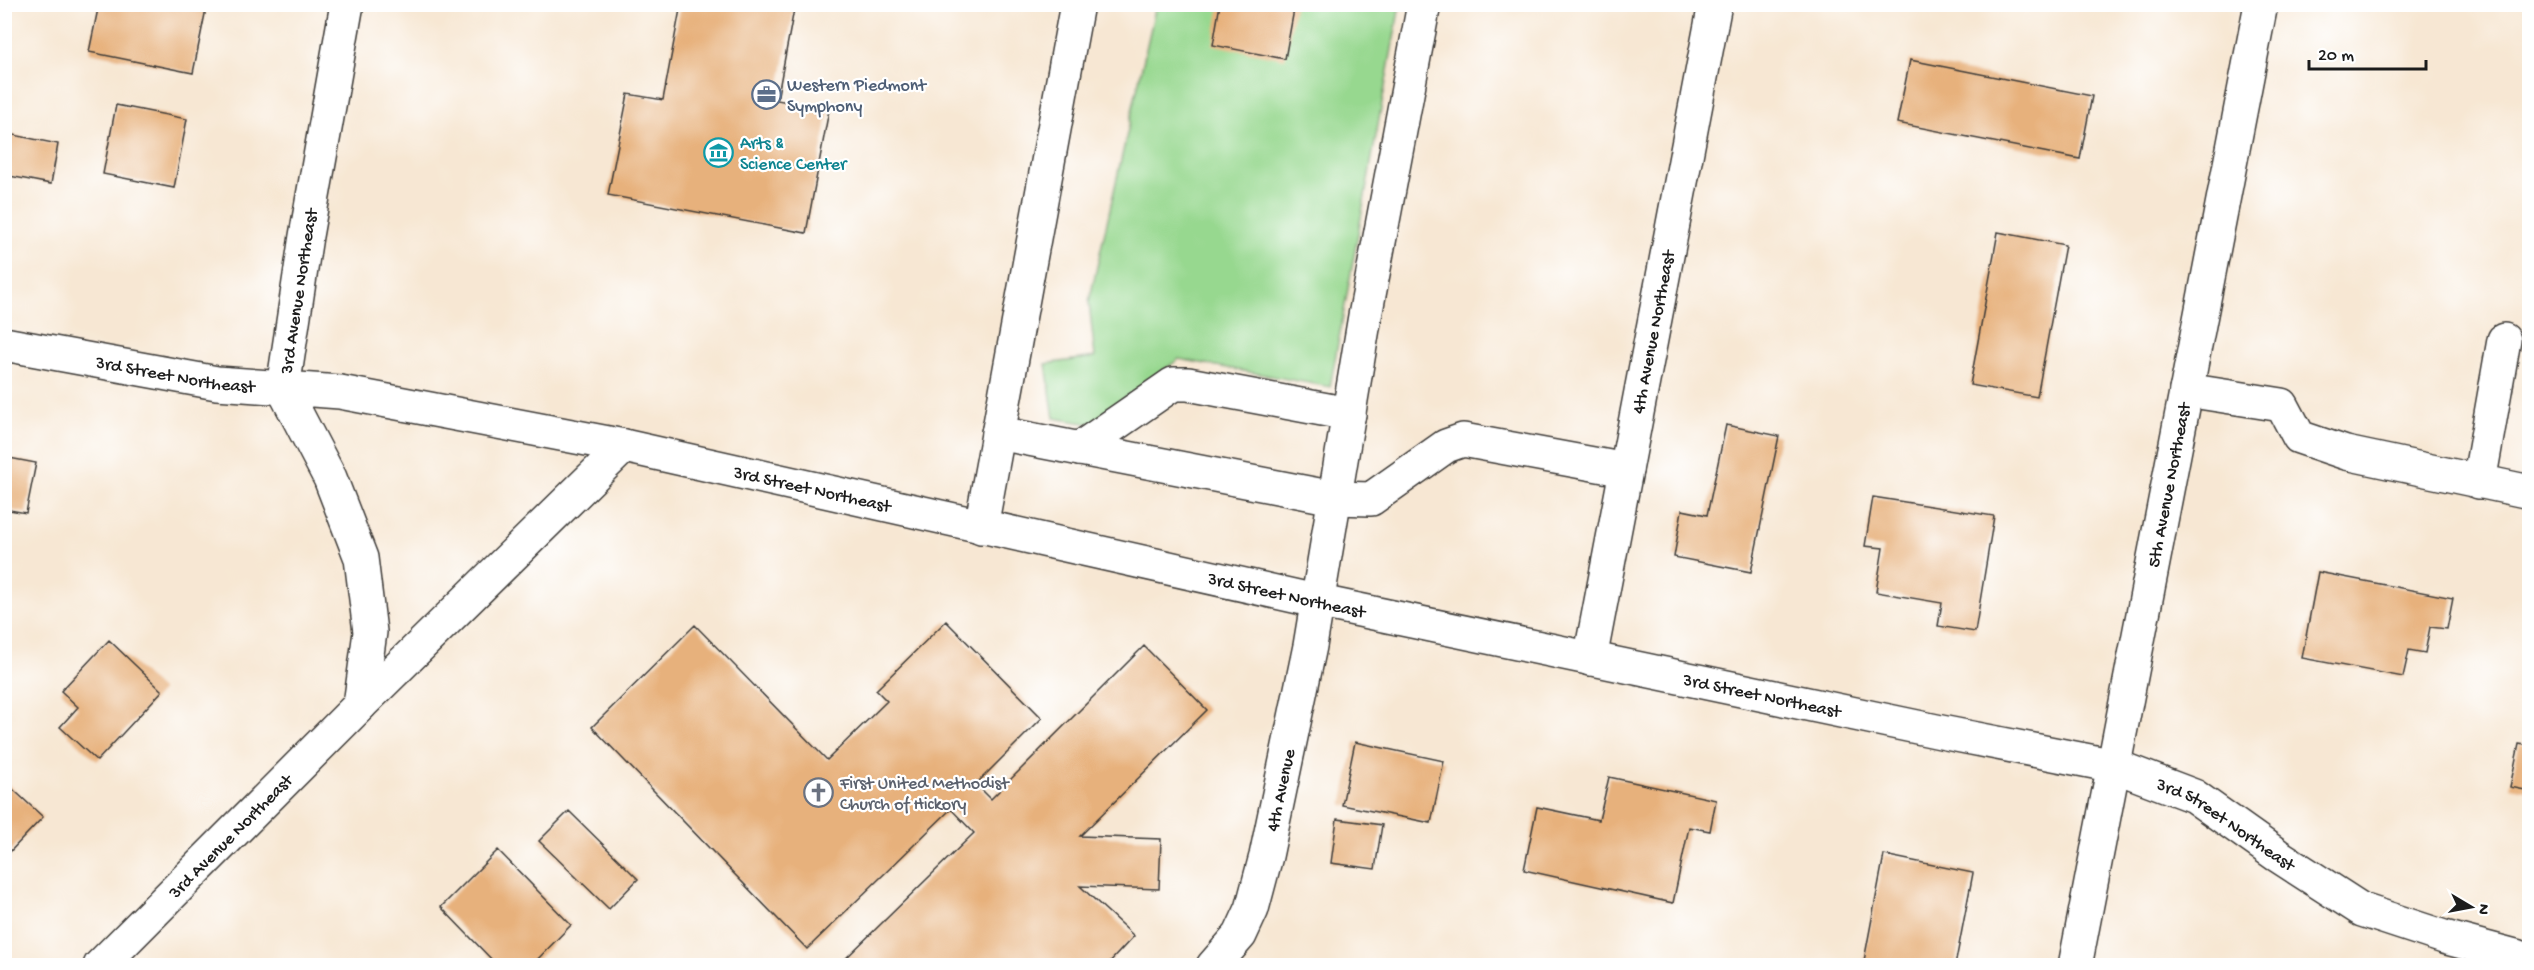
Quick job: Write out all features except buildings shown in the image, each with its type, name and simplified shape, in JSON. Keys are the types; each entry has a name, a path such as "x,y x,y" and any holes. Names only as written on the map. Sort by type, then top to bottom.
{"street":[{"name":"3rd Avenue Northeast","path":"347,4 282,388 330,478 361,558 370,632 360,705"},
{"path":"981,527 1077,4"},
{"name":"4th Avenue","path":"1213,966 1240,935 1252,909 1266,856 1310,646 1348,414 1424,4"},
{"name":"4th Avenue Northeast","path":"1590,658 1715,4"},
{"name":"5th Avenue Northeast","path":"2074,966 2115,766 2261,4"},
{"path":"2479,482 2504,340"},
{"name":"3rd Street Northeast","path":"4,344 217,383 340,392 624,446 1316,601 2115,766 2194,796 2277,855 2361,910 2444,937 2529,960"},
{"path":"1079,448 1173,384 1188,384 1348,414"},
{"path":"2186,390 2282,405 2298,437 2346,453 2529,492"},
{"path":"999,433 1334,498 1371,500 1446,446 1463,440 1626,470"},
{"name":"3rd Avenue Northeast","path":"100,966 360,705 624,446"}],"green space":[{"path":"1156,5 1400,5 1330,387 1179,359 1090,424 1054,418 1046,364 1095,357 1089,302"}],"place":[{"name":"Western Piedmont Symphony","path":"766,94"},
{"name":"Arts & Science Center","path":"719,152"},
{"name":"First United Methodist Church of Hickory","path":"819,792"}]}
